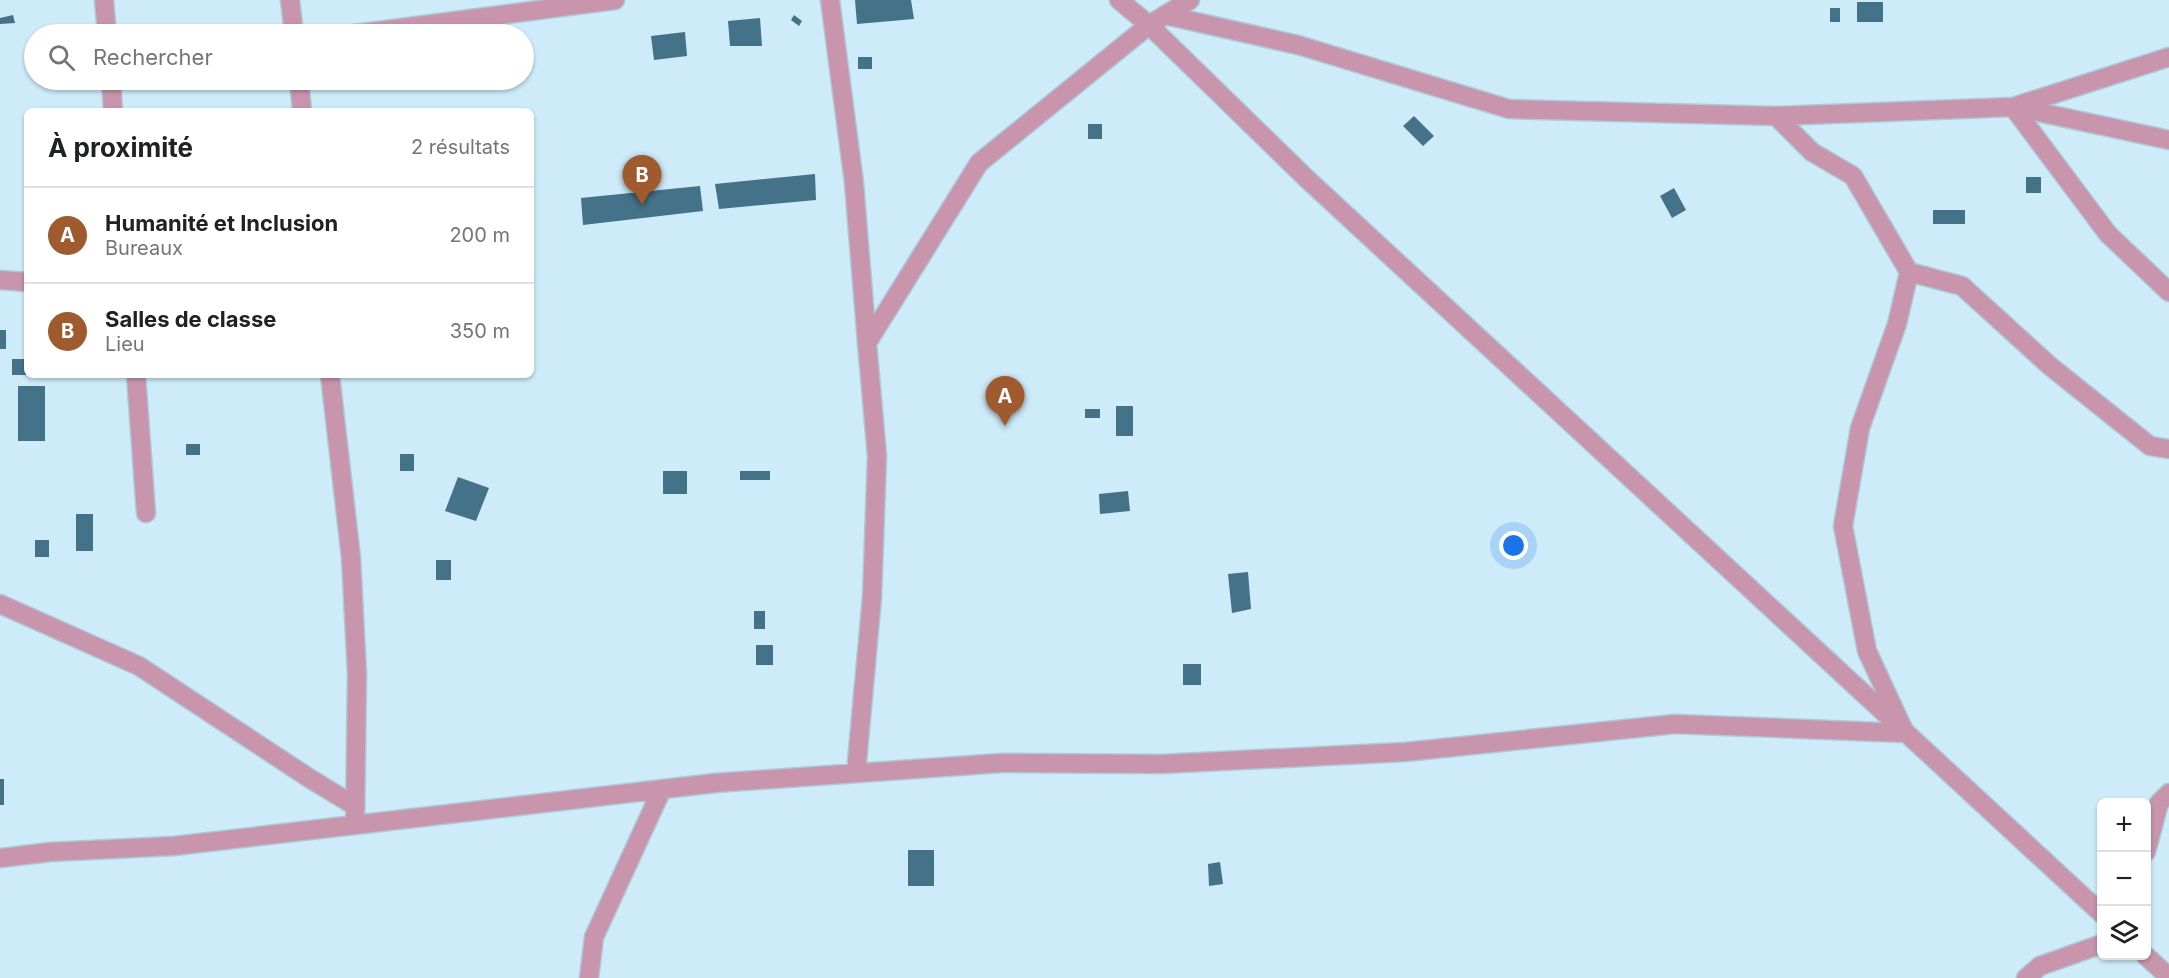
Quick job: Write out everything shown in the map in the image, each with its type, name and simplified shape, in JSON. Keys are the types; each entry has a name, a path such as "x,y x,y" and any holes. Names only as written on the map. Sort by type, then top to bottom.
{"street":[{"path":"104,0 106,24"},
{"path":"290,0 293,24"},
{"path":"431,24 615,0"},
{"path":"830,0 854,183 876,467 872,597 856,773"},
{"path":"1119,0 1149,25 1306,178 2097,909"},
{"path":"867,343 979,163 1149,25 1190,0"},
{"path":"1165,15 1298,45 1509,109 1776,116 2013,107 2169,140"},
{"path":"2013,107 2169,57"},
{"path":"112,90 113,108"},
{"path":"300,90 302,108"},
{"path":"2013,107 2108,234 2169,292"},
{"path":"1776,116 1812,152 1853,176 1910,272 1962,286 2050,366 2150,446 2169,449"},
{"path":"1905,733 1867,651 1843,526 1860,428 1897,324 1910,272"},
{"path":"0,280 24,282"},
{"path":"136,378 146,513"},
{"path":"330,378 351,558 357,674 355,825"},
{"path":"0,604 139,666 355,806"},
{"path":"0,858 50,852 174,846 715,783 1001,763 1161,764 1405,752 1675,724 1905,733"},
{"path":"589,978 594,937 662,789"},
{"path":"2151,833 2159,803 2169,793"},
{"path":"2026,978 2040,966 2097,946"},
{"path":"2150,960 2169,977"}],"building":[{"path":"855,0 911,0 914,19 857,24"},
{"path":"1857,2 1883,2 1883,22 1857,22"},
{"path":"1830,8 1840,8 1840,22 1830,22"},
{"path":"13,15 15,23 0,24 0,18"},
{"path":"794,15 802,21 799,26 791,20"},
{"path":"760,18 762,46 730,46 728,21"},
{"path":"685,32 687,56 654,60 651,36"},
{"path":"858,57 872,57 872,69 858,69"},
{"path":"1414,116 1434,136 1423,146 1403,126"},
{"path":"1088,124 1102,124 1102,139 1088,139"},
{"path":"815,174 816,200 719,209 715,184"},
{"path":"2026,177 2041,177 2041,193 2026,193"},
{"path":"700,186 703,211 583,225 581,198"},
{"path":"1674,188 1686,210 1672,218 1660,196"},
{"path":"1933,210 1965,210 1965,224 1933,224"},
{"path":"0,330 6,330 6,349 0,349"},
{"path":"12,359 24,359 24,375 12,375"},
{"path":"18,386 45,386 45,441 18,441"},
{"path":"1116,406 1133,406 1133,436 1116,436"},
{"path":"1085,409 1100,409 1100,418 1085,418"},
{"path":"186,444 200,444 200,455 186,455"},
{"path":"400,454 414,454 414,471 400,471"},
{"path":"663,471 687,471 687,494 663,494"},
{"path":"740,471 770,471 770,480 740,480"},
{"path":"458,477 489,488 476,521 445,511"},
{"path":"1128,491 1130,511 1100,514 1099,494"},
{"path":"76,514 93,514 93,551 76,551"},
{"path":"35,540 49,540 49,557 35,557"},
{"path":"436,560 451,560 451,580 436,580"},
{"path":"1248,572 1251,609 1232,613 1228,574"},
{"path":"754,611 765,611 765,629 754,629"},
{"path":"756,645 773,645 773,665 756,665"},
{"path":"1183,664 1201,664 1201,685 1183,685"},
{"path":"0,779 4,779 4,805 0,805"},
{"path":"908,850 934,850 934,886 908,886"},
{"path":"1220,862 1223,884 1209,886 1208,864"}],"place":[{"name":"Salles de classe","path":"642,205"},
{"name":"Humanité et Inclusion","path":"1005,426"}]}
